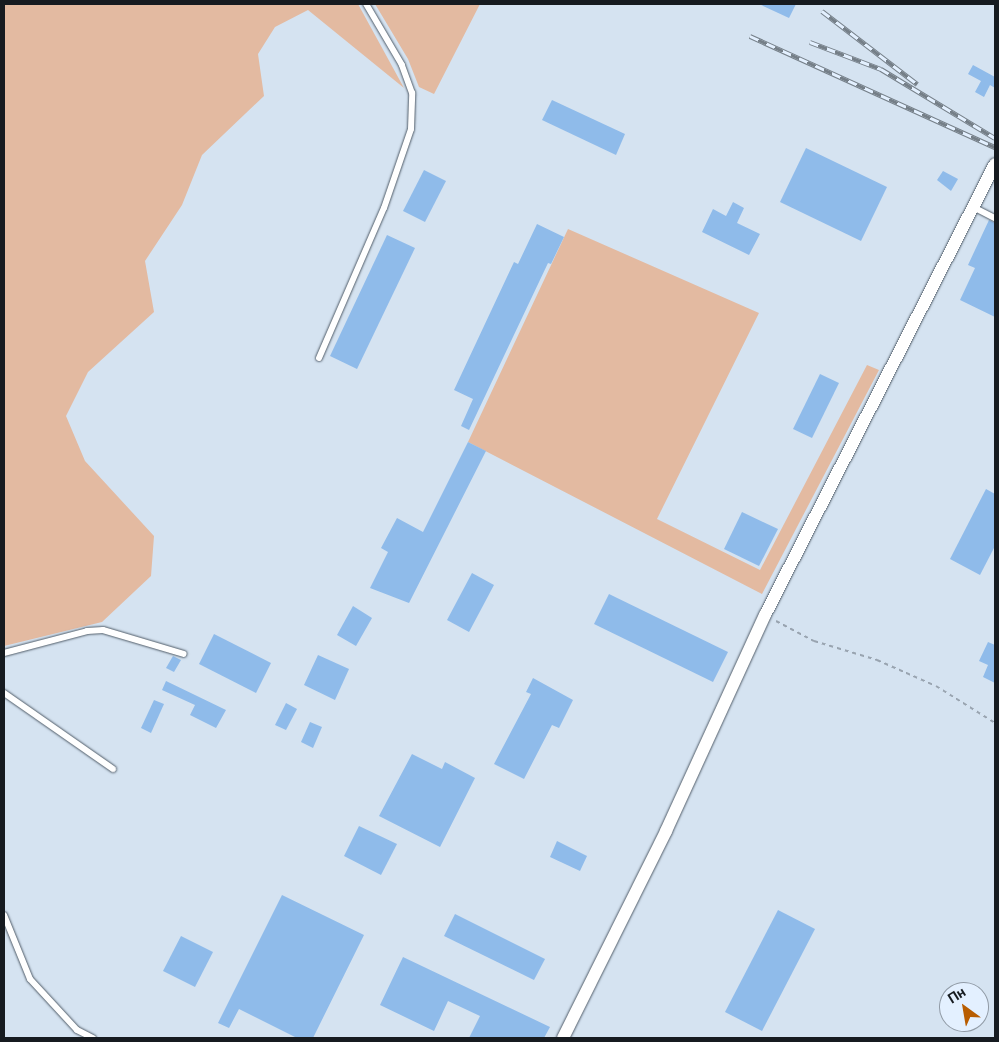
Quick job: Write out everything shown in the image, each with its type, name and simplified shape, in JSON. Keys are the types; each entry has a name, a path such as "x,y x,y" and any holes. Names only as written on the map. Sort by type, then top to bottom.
{"street":[{"path":"563,1038 666,832 766,615 995,164"}],"lane":[{"path":"319,358 384,208 411,129 412,93 402,65 366,4"},
{"path":"973,207 995,218"},
{"path":"4,653 87,630 103,630 184,654"},
{"path":"4,694 113,769"},
{"path":"4,915 30,979 84,1038"},
{"path":"77,1030 93,1038"}],"path":[{"path":"766,615 814,641 877,660 936,686 995,723"}],"shaded area":[{"path":"4,4 358,4 404,88 308,10 275,27 258,54 264,96 202,155 182,205 145,261 154,312 88,372 66,416 85,461 154,536 151,576 102,622 4,646"},
{"path":"375,4 480,4 434,94 419,87 408,59"},
{"path":"568,229 759,313 657,519 760,570 867,365 879,370 762,594 468,442"}],"building":[{"path":"759,4 796,4 789,18"},
{"path":"973,65 995,77 995,88 990,85 984,97 975,92 981,81 968,74"},
{"path":"552,100 625,134 616,155 542,120"},
{"path":"806,148 887,187 861,241 780,202"},
{"path":"424,170 446,181 425,222 403,211"},
{"path":"943,171 958,179 951,191 937,180"},
{"path":"733,202 744,208 737,223 760,234 749,255 702,232 713,209 726,216"},
{"path":"989,220 995,223 995,317 960,300 975,268 968,265"},
{"path":"537,224 564,237 551,264 548,263 469,430 461,426 473,399 454,390 514,262 518,264"},
{"path":"387,235 415,248 357,369 330,356"},
{"path":"820,374 839,383 812,438 793,429"},
{"path":"468,442 486,451 409,603 370,588 388,552 381,548 397,518 423,532"},
{"path":"986,489 995,494 995,546 980,575 950,559"},
{"path":"742,512 778,529 759,566 724,549"},
{"path":"472,573 494,585 469,632 447,620"},
{"path":"609,594 728,652 713,682 594,624"},
{"path":"353,606 372,618 356,646 337,635"},
{"path":"214,634 271,663 256,693 199,664"},
{"path":"988,642 995,645 995,683 983,677 988,665 979,661"},
{"path":"318,655 349,669 335,700 304,685"},
{"path":"173,656 181,660 174,672 166,668"},
{"path":"533,678 573,700 559,728 552,725 524,779 494,764 531,694 526,692"},
{"path":"166,681 226,710 216,728 190,715 195,705 162,690"},
{"path":"154,700 164,704 151,733 141,728"},
{"path":"286,703 297,709 286,730 275,725"},
{"path":"310,722 322,727 313,748 301,742"},
{"path":"412,754 442,769 445,762 475,778 440,847 379,816"},
{"path":"359,826 397,844 381,875 344,856"},
{"path":"557,841 587,856 580,871 550,857"},
{"path":"282,895 364,935 313,1038 297,1038 239,1009 229,1028 218,1023"},
{"path":"778,910 815,929 762,1031 725,1012"},
{"path":"455,914 545,959 534,980 444,936"},
{"path":"181,936 213,952 195,987 163,971"},
{"path":"403,957 550,1027 544,1038 469,1038 480,1016 448,1001 434,1031 380,1005"}],"railway":[{"path":"822,11 917,84"},
{"path":"750,36 995,147"},
{"path":"810,42 881,69 995,138"}]}
